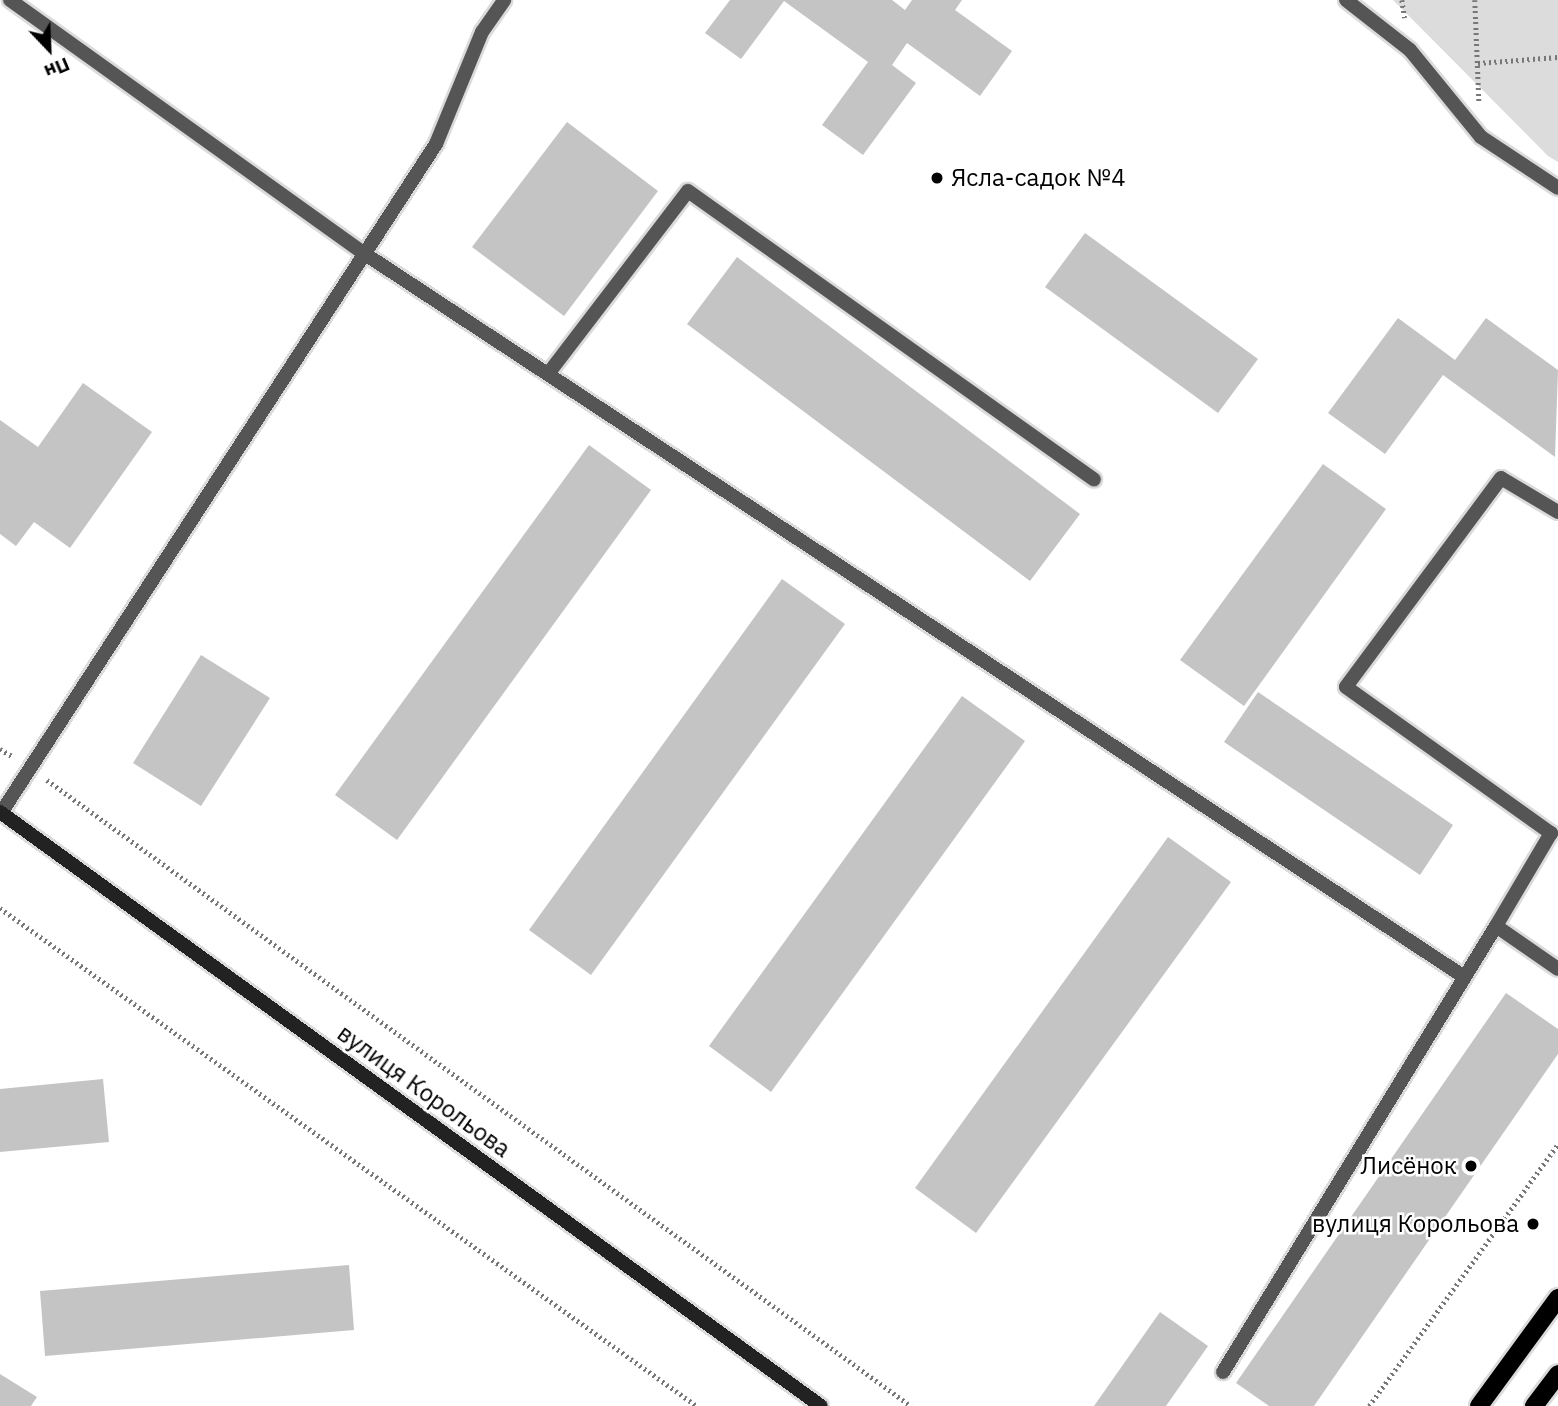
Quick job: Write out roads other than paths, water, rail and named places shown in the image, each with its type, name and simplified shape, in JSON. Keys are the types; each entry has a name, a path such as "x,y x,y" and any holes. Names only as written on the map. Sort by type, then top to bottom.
{"main road":[{"path":"1479,1406 1558,1298"},
{"path":"1534,1406 1558,1374"}],"street":[{"name":"вулиця Корольова","path":"0,813 821,1406"}],"lane":[{"path":"10,0 365,254 1463,976"},
{"path":"0,813 32,769 436,144 482,32 504,0"},
{"path":"1346,0 1410,50 1481,137 1558,188"},
{"path":"548,374 688,191 1094,480"},
{"path":"1223,1372 1551,833 1346,687 1501,478 1558,512"},
{"path":"1496,926 1558,969"}],"place":[{"name":"Ясла-садок №4","path":"937,178"},
{"name":"Лисёнок","path":"1471,1166"},
{"name":"вулиця Корольова","path":"1533,1224"}]}
